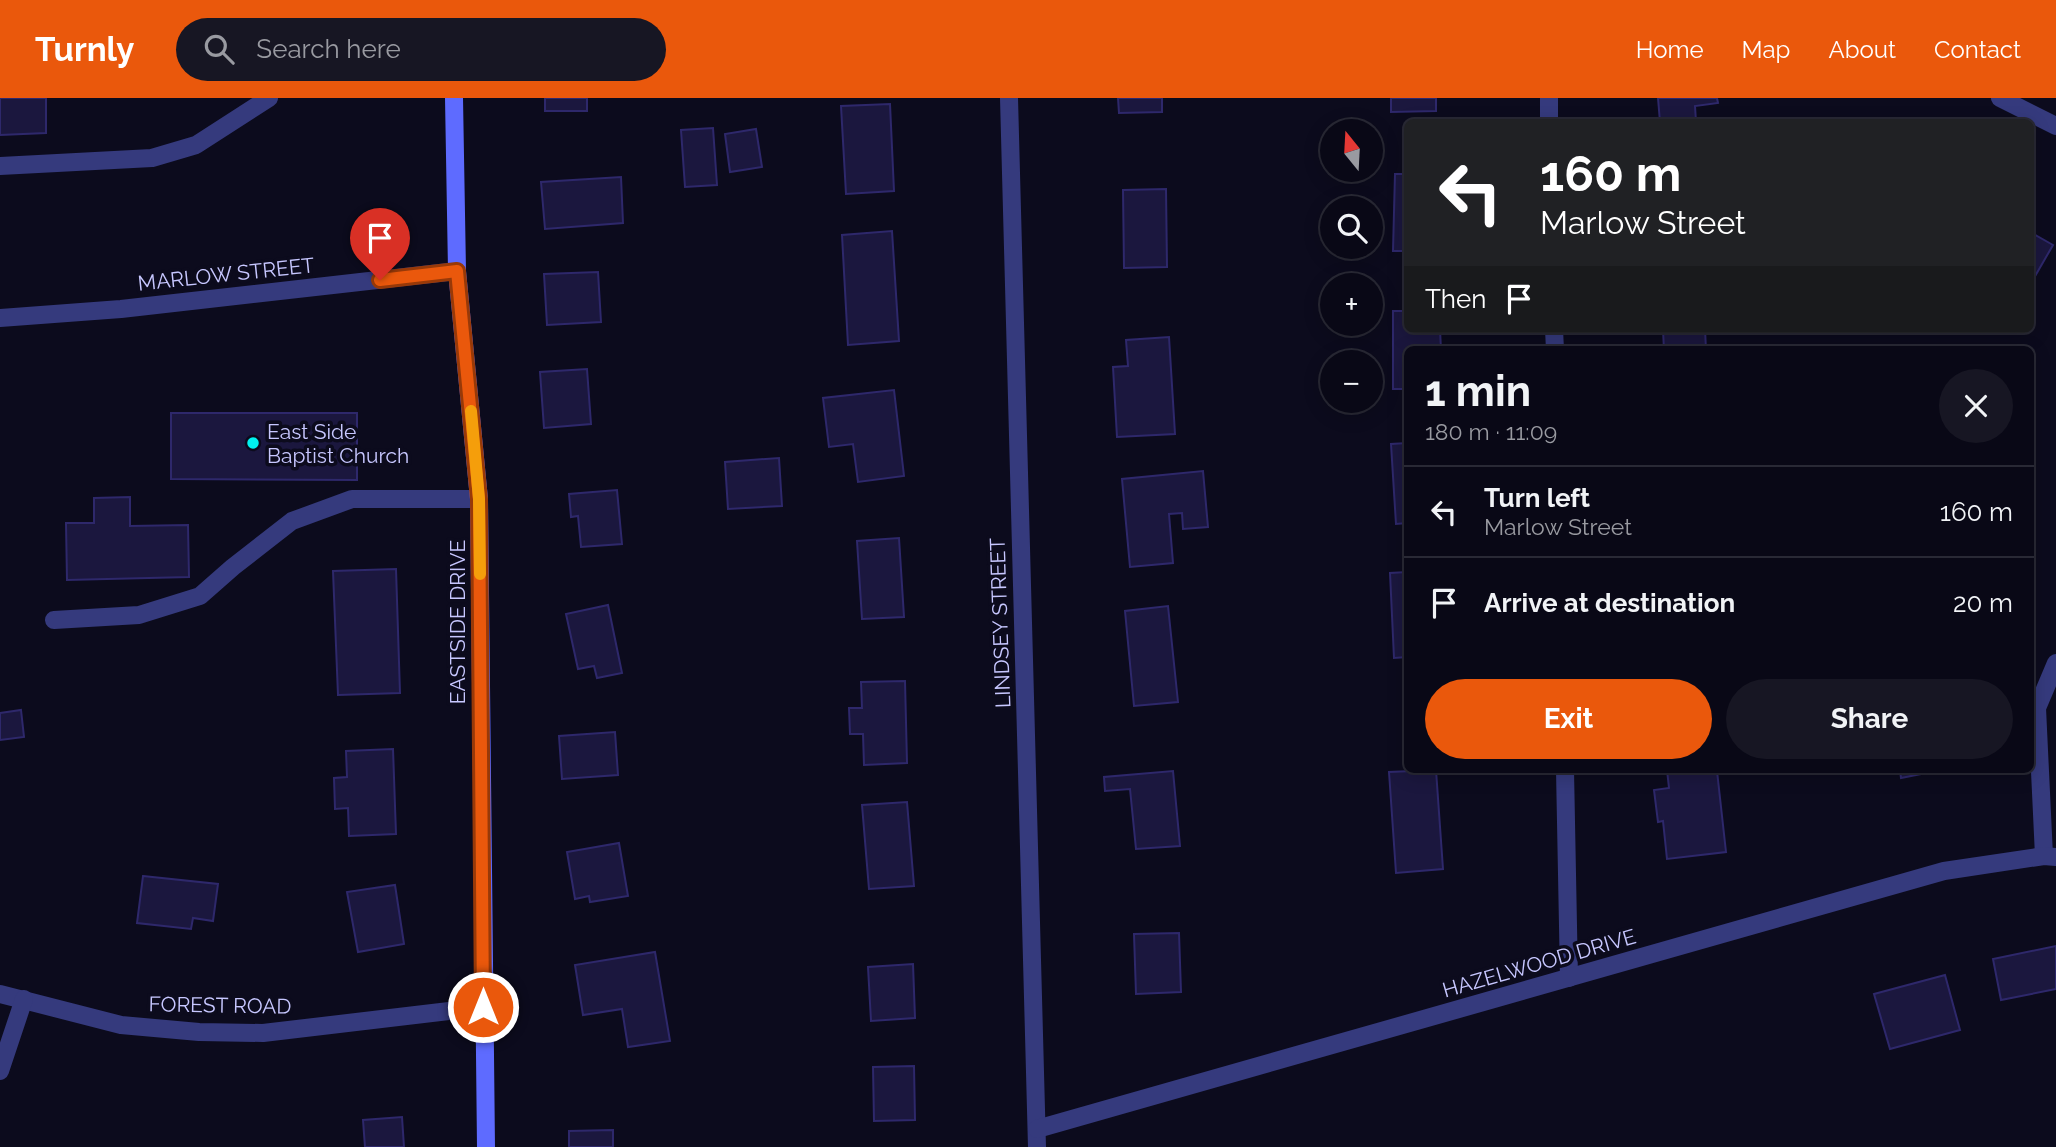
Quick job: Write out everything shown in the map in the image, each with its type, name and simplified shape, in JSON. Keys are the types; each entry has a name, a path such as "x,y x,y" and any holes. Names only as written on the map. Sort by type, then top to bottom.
{"street":[{"path":"0,166 152,158 195,145 269,98"},
{"name":"EASTSIDE DRIVE","path":"454,98 457,271 479,499 486,1147"},
{"name":"LINDSEY STREET","path":"1009,98 1037,1138"},
{"path":"1549,98 1549,119"},
{"path":"2000,98 2056,126"},
{"name":"MARLOW STREET","path":"0,318 121,309 457,271"},
{"path":"54,620 139,615 200,596 292,521 352,499 479,499"},
{"path":"2050,856 2037,708 2056,663"},
{"path":"1564,773 1569,978"},
{"name":"HAZELWOOD DRIVE","path":"1037,1138 1569,978 1944,871 2050,856"},
{"name":"FOREST ROAD","path":"0,994 121,1025 199,1032 263,1033 483,1007"},
{"path":"0,1070 24,999"}],"building":[{"path":"0,98 46,98 46,133 0,135"},
{"path":"545,98 587,98 587,111 545,111"},
{"path":"1118,98 1162,98 1162,112 1119,113"},
{"path":"1391,98 1436,98 1436,111 1391,112"},
{"path":"1658,98 1717,98 1718,103 1695,106 1696,119 1660,119"},
{"path":"890,104 894,191 846,194 841,106"},
{"path":"713,128 717,185 685,187 681,130"},
{"path":"756,129 762,167 730,172 725,134"},
{"path":"1395,174 1404,174 1404,251 1393,251"},
{"path":"621,177 623,223 545,229 541,182"},
{"path":"1166,189 1167,267 1124,268 1123,190"},
{"path":"892,231 899,341 848,345 842,235"},
{"path":"2034,234 2053,245 2034,278"},
{"path":"598,272 601,322 547,325 544,274"},
{"path":"1393,311 1404,311 1404,333 1440,333 1441,346 1404,346 1404,389 1393,389"},
{"path":"1663,333 1705,333 1706,346 1664,346"},
{"path":"1169,337 1175,434 1117,437 1113,367 1128,366 1126,340"},
{"path":"587,369 591,424 544,428 540,372"},
{"path":"894,390 904,476 858,482 853,444 829,447 823,398"},
{"path":"171,413 357,413 357,480 171,479"},
{"path":"1404,443 1404,523 1396,524 1391,444"},
{"path":"779,458 782,506 728,509 725,462"},
{"path":"1203,471 1208,527 1183,529 1182,513 1169,514 1173,563 1130,567 1122,479"},
{"path":"617,490 622,544 581,547 578,516 571,517 569,494"},
{"path":"130,497 130,526 188,525 189,577 67,580 66,523 94,523 94,498"},
{"path":"899,538 904,617 862,619 857,541"},
{"path":"396,569 400,693 338,695 333,571"},
{"path":"1404,572 1404,657 1394,658 1390,573"},
{"path":"608,605 622,673 597,678 594,666 578,669 566,614"},
{"path":"1168,606 1178,702 1134,706 1125,611"},
{"path":"905,681 907,763 864,765 863,734 850,734 849,708 862,708 861,682"},
{"path":"21,710 24,737 0,740 0,713"},
{"path":"615,732 618,775 562,779 559,736"},
{"path":"393,749 396,834 349,836 348,808 335,809 334,778 347,777 346,751"},
{"path":"1173,771 1180,846 1136,849 1130,789 1105,791 1104,777"},
{"path":"1389,772 1436,773 1443,869 1396,873"},
{"path":"1667,773 1717,773 1726,852 1667,859 1663,821 1658,822 1654,790 1669,788"},
{"path":"1900,773 1926,773 1901,778"},
{"path":"907,802 914,886 869,889 862,805"},
{"path":"619,843 628,896 590,902 589,896 575,899 567,852"},
{"path":"143,876 218,884 213,921 193,918 191,929 137,923"},
{"path":"395,885 404,944 358,952 347,892"},
{"path":"1179,933 1181,992 1136,994 1134,934"},
{"path":"2056,946 2056,989 2001,1000 1993,959"},
{"path":"655,952 670,1041 628,1047 622,1009 583,1015 575,965"},
{"path":"913,964 915,1018 871,1021 868,967"},
{"path":"1945,975 1960,1030 1890,1049 1874,994"},
{"path":"914,1066 915,1120 874,1121 873,1067"},
{"path":"402,1117 404,1147 365,1147 363,1120"},
{"path":"613,1130 613,1147 569,1147 569,1131"}],"slow traffic":[{"path":"471,411 479,499 480,574"}],"place":[{"name":"East Side Baptist Church","path":"253,443"}],"route":[{"path":"380,280 457,271 479,499 483,1007"}]}
